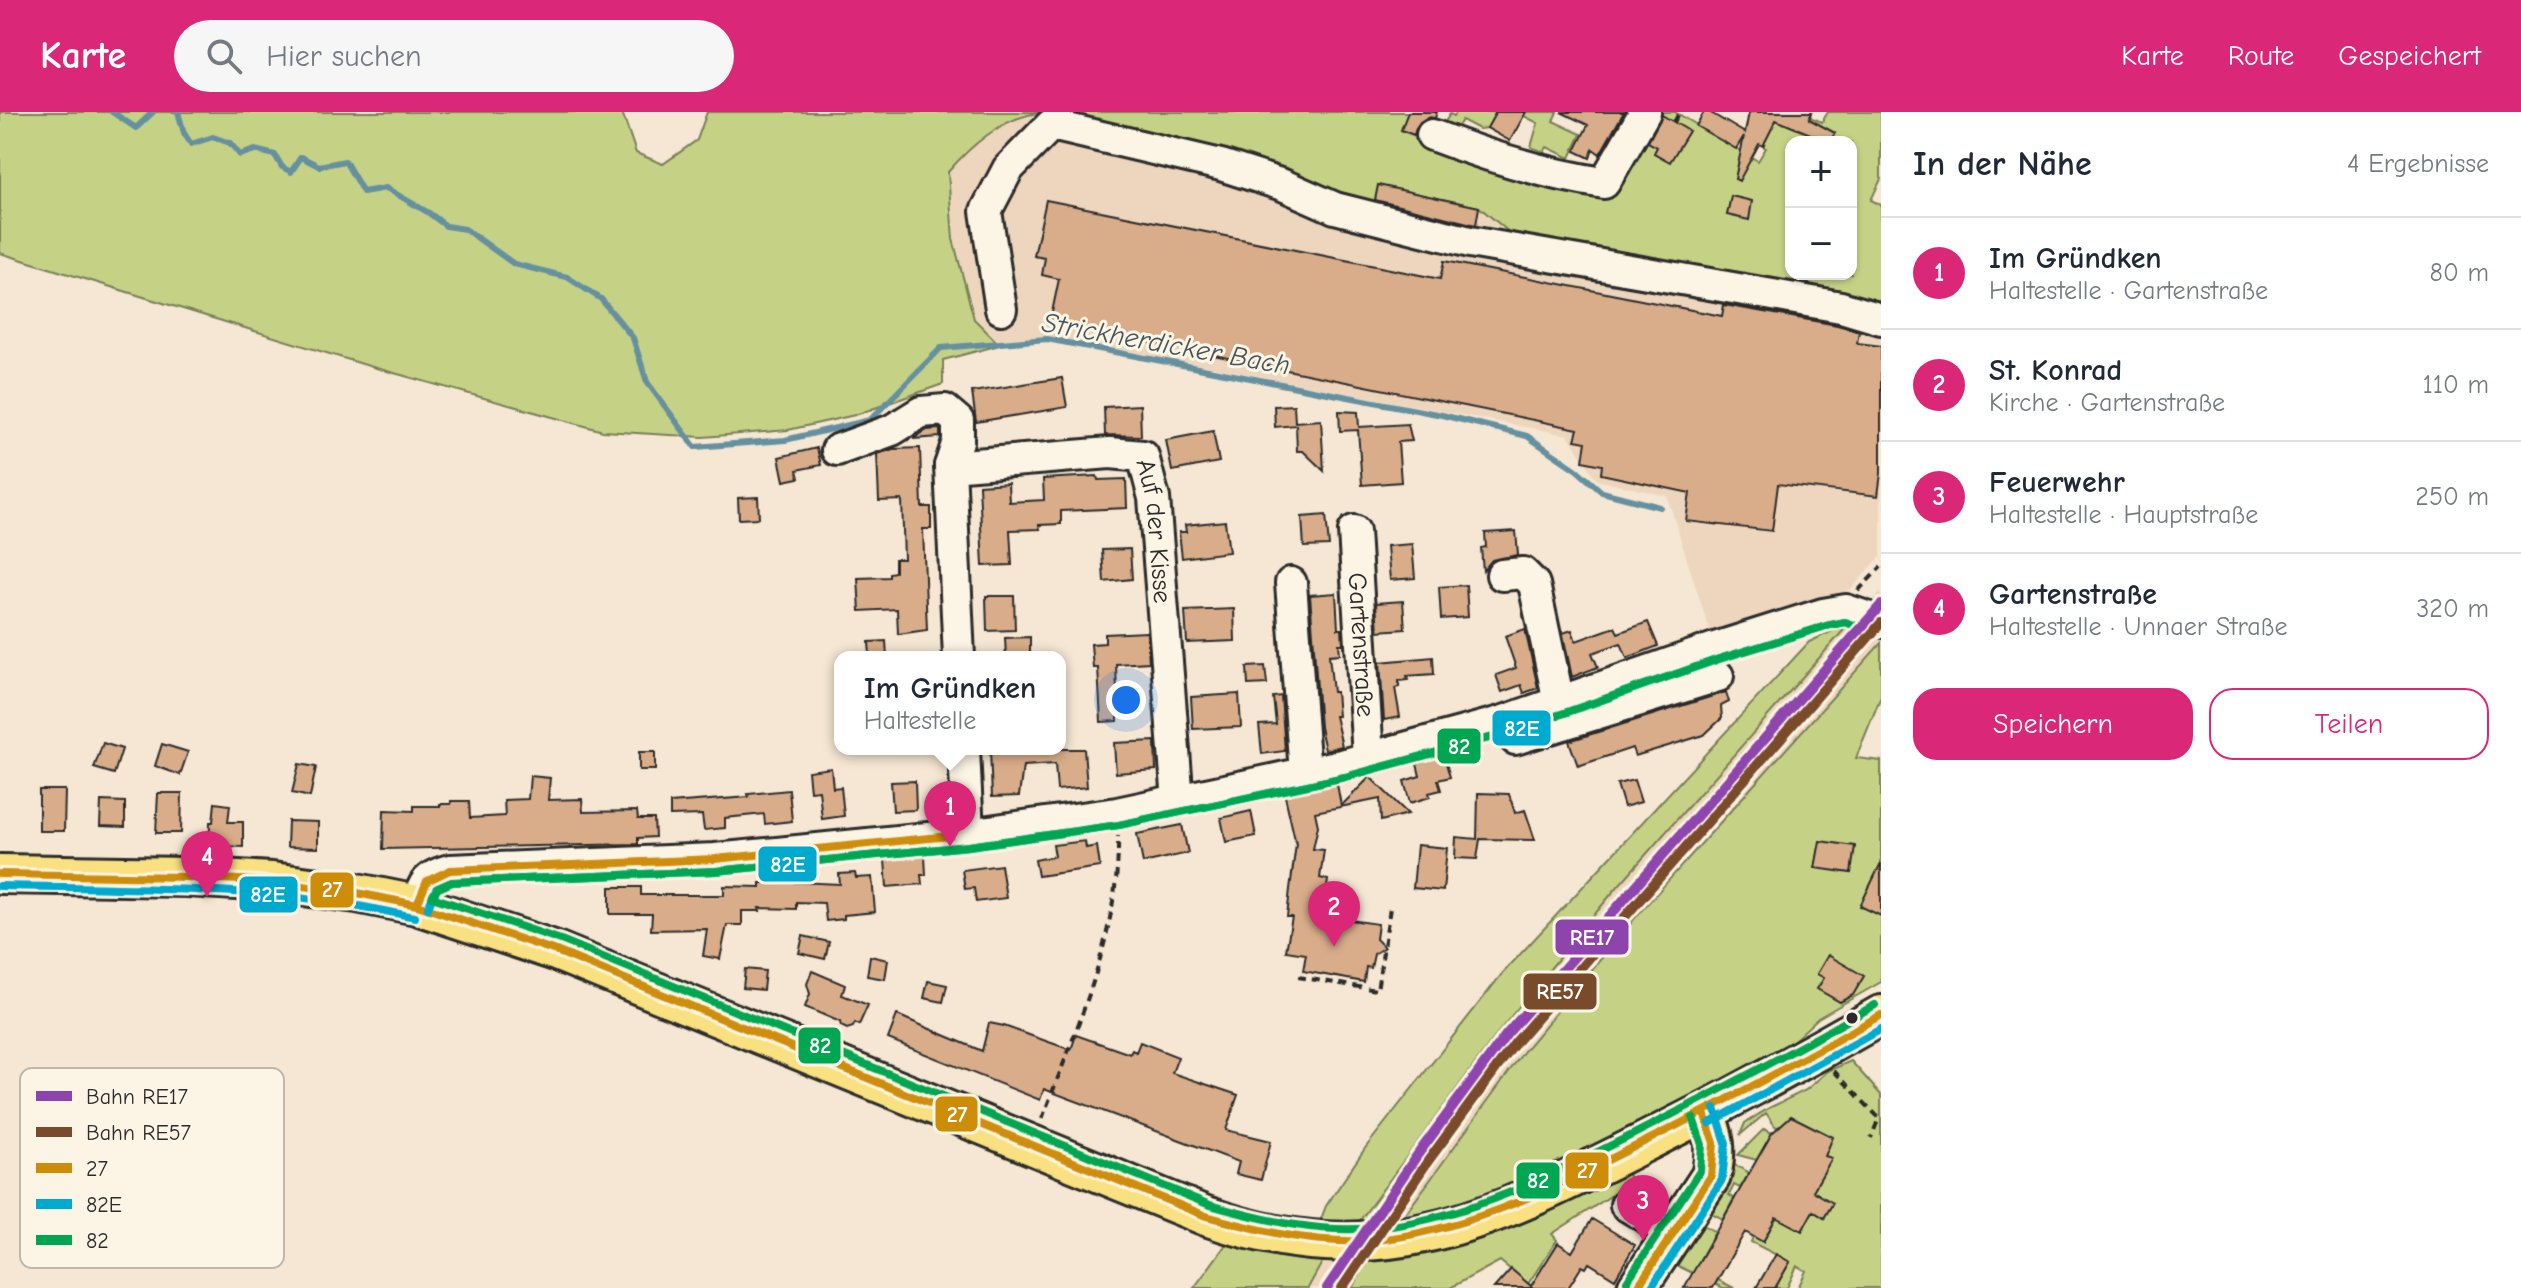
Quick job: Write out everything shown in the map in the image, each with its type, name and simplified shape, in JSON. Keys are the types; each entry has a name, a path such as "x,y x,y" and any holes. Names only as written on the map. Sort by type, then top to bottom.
{"main road":[{"path":"0,874 187,877 272,882 357,893 417,905 556,951 1232,1225 1286,1238 1336,1242 1394,1239 1437,1232 1476,1220 1558,1186 1704,1113 1881,1015"},
{"path":"1637,1288 1714,1167 1713,1131 1704,1113"}],"street":[{"path":"1432,135 1570,178 1604,183 1645,112"},
{"path":"1001,309 986,211 1008,169 1051,125 1221,165 1283,185 1335,208 1410,228 1470,242 1841,307 1881,319"},
{"path":"837,450 892,430 921,412 945,410 958,421 958,441 950,466 959,651"},
{"name":"Auf der Kisse","path":"950,466 1110,453 1143,456 1154,498 1178,801"},
{"name":"Gartenstraße","path":"1354,531 1368,757"},
{"path":"1502,575 1523,573 1534,584 1559,702"},
{"path":"1291,583 1305,773"},
{"name":"Gartenstraße","path":"417,905 423,884 434,875 450,870 715,859 968,834 1117,813 1305,773 1501,722 1715,648 1837,610 1858,613 1881,622"},
{"path":"1501,722 1515,739 1718,676"},
{"path":"964,755 968,834"},
{"path":"1626,1205 1673,1233"}],"path":[{"path":"1674,122 1680,112"},
{"path":"1032,1145 1097,974 1118,866 1117,813"},
{"path":"1298,977 1377,990 1390,908"},
{"path":"1815,1052 1879,1118 1871,1138"}],"shaded area":[{"path":"1066,112 1374,202 1379,185 1479,207 1515,237 1881,310 1881,556 1850,590 1710,632 1667,496 1597,480 1568,435 1070,340 1000,345 974,319 953,239 948,172 966,151 993,131 1032,113"},
{"path":"1881,592 1881,643 1640,912 1524,1051 1398,1224 1371,1256 1352,1288 1307,1288 1325,1257 1355,1227 1500,1030 1613,892 1850,623"}],"green space":[{"path":"0,112 622,112 636,153 663,164 697,140 707,112 1049,112 1019,118 992,132 948,172 953,239 974,319 1000,345 943,360 943,384 855,415 788,430 703,437 603,431 369,366 0,253"},
{"path":"1066,112 1408,112 1402,131 1470,157 1606,194 1652,112 1675,112 1758,161 1776,120 1802,131 1810,117 1822,122 1828,112 1881,112 1881,179 1871,200 1881,205 1881,310 1515,237 1479,207 1379,186 1375,202"},
{"path":"1457,112 1496,112 1487,128 1479,129 1462,120 1457,128 1451,129 1445,122 1450,114 1454,116"},
{"path":"1516,112 1557,112 1553,121 1581,134 1570,158 1547,147 1544,152 1531,147 1538,123"},
{"path":"1850,623 1613,892 1500,1030 1355,1227 1318,1227 1326,1206 1366,1147 1502,974 1809,642"},
{"path":"1881,643 1881,696 1856,758 1881,761 1881,982 1818,1018 1792,1042 1549,1168 1480,1197 1398,1224 1524,1051 1640,912"},
{"path":"1851,1061 1881,1095 1881,1288 1798,1288 1806,1271 1797,1266 1787,1288 1756,1288 1777,1285 1790,1262 1751,1242 1753,1236 1763,1242 1777,1217 1802,1231 1813,1211 1824,1217 1813,1191 1815,1147 1775,1126 1766,1113 1740,1135 1745,1123 1806,1090 1828,1071"},
{"path":"1764,1129 1772,1133 1757,1160 1738,1155"},
{"path":"1735,1165 1749,1173 1740,1188 1734,1185 1729,1195 1734,1198 1723,1219 1707,1211 1728,1184"},
{"path":"1625,1168 1632,1182 1552,1234 1557,1240 1528,1284 1500,1261 1450,1288 1352,1288 1371,1256"},
{"path":"1698,1222 1715,1232 1698,1263 1720,1276 1718,1280 1734,1288 1723,1288 1670,1262"},
{"path":"1227,1243 1281,1256 1325,1257 1308,1288 1194,1288"}],"building":[{"path":"1408,112 1437,112 1435,118 1428,117 1420,122 1414,135 1401,130"},
{"path":"1496,112 1526,112 1510,141 1487,128"},
{"path":"1561,112 1624,112 1600,154 1593,149 1590,158 1575,151 1588,125"},
{"path":"1704,112 1745,133 1749,112 1812,112 1809,119 1835,133 1833,136 1815,136 1776,120 1739,181 1735,179 1744,136 1736,149 1696,126"},
{"path":"1662,115 1689,131 1670,162 1654,153 1657,147 1648,142"},
{"path":"1378,185 1479,207 1476,225 1375,200"},
{"path":"1731,196 1752,201 1749,220 1727,215"},
{"path":"1046,200 1440,279 1444,261 1722,316 1724,305 1859,331 1857,343 1881,346 1881,473 1878,496 1778,484 1772,531 1686,521 1690,493 1601,474 1602,465 1583,461 1586,442 1575,440 1578,429 1050,322 1059,279 1042,275 1045,258 1034,256"},
{"path":"1062,378 1067,407 976,422 972,392"},
{"path":"1140,405 1141,436 1105,435 1104,407"},
{"path":"1294,405 1295,422 1321,420 1324,471 1303,451 1297,451 1296,425 1275,427 1274,406"},
{"path":"1339,411 1358,412 1359,427 1408,424 1412,441 1398,442 1401,482 1362,485 1358,430 1340,431"},
{"path":"940,429 940,437 913,439 927,430"},
{"path":"1213,431 1219,462 1172,471 1166,440"},
{"path":"817,448 821,465 797,470 799,478 784,481 779,457"},
{"path":"920,448 922,507 931,507 931,529 923,529 927,630 898,634 897,609 860,611 858,578 889,577 889,573 895,572 895,559 904,559 902,500 879,501 877,454 894,449"},
{"path":"1097,476 1098,480 1126,479 1127,508 1061,511 1061,524 1039,525 1040,529 1010,530 1012,565 983,566 979,485 1008,483 1009,502 1044,500 1043,479"},
{"path":"758,497 759,518 739,519 738,498"},
{"path":"1326,515 1329,546 1304,547 1302,517"},
{"path":"1225,521 1229,552 1182,558 1179,532 1186,532 1185,525"},
{"path":"1516,531 1518,555 1492,560 1483,571 1481,548 1486,547 1485,533"},
{"path":"1412,544 1415,578 1390,580 1387,546"},
{"path":"1130,549 1132,579 1104,582 1102,550"},
{"path":"1466,585 1468,617 1441,619 1439,587"},
{"path":"1336,593 1338,629 1342,629 1343,644 1339,644 1340,654 1329,655 1333,692 1336,692 1338,716 1335,716 1342,746 1325,750 1320,727 1310,595"},
{"path":"986,596 1014,596 1015,630 987,631"},
{"path":"1403,601 1405,629 1378,631 1376,603"},
{"path":"1234,609 1235,641 1187,643 1185,611"},
{"path":"1648,622 1658,646 1627,658 1621,643 1592,653 1598,667 1572,677 1562,630 1563,633 1572,630 1576,641 1615,627 1618,633"},
{"path":"1525,629 1538,688 1524,693 1521,685 1502,692 1496,675 1516,668 1505,636"},
{"path":"1147,632 1149,662 1116,664 1118,721 1101,722 1098,668 1093,668 1091,644 1105,643 1105,634"},
{"path":"1030,637 1030,651 1006,651 1005,638"},
{"path":"886,641 887,651 870,651 869,642"},
{"path":"1433,657 1434,674 1407,676 1408,680 1399,681 1399,687 1395,688 1400,717 1384,720 1380,662"},
{"path":"1265,666 1267,684 1248,685 1247,667"},
{"path":"1726,692 1729,702 1721,706 1722,718 1704,735 1635,756 1632,748 1578,766 1569,741"},
{"path":"1239,694 1241,727 1193,729 1191,697"},
{"path":"1281,696 1285,751 1262,754 1259,725 1276,724 1273,697"},
{"path":"1155,741 1156,770 1116,773 1114,743"},
{"path":"103,743 122,749 114,774 94,768"},
{"path":"162,744 188,752 180,775 155,766"},
{"path":"1066,749 1084,749 1087,787 1057,790 1055,764 1023,766 1019,796 992,797 990,755 1066,755"},
{"path":"639,752 655,752 655,770 639,770"},
{"path":"1444,756 1450,777 1438,780 1441,790 1410,803 1404,781 1420,776 1417,764"},
{"path":"299,764 316,767 310,797 292,793"},
{"path":"831,768 833,788 841,787 844,816 822,819 819,790 810,791 808,771"},
{"path":"530,776 550,778 548,800 582,799 583,812 637,811 638,819 654,819 655,837 638,838 638,844 383,849 384,810 414,811 414,806 469,801 470,818 505,816 504,800 528,799"},
{"path":"1370,777 1408,814 1381,821 1380,799 1315,812 1318,826 1313,849 1324,850 1320,878 1328,880 1323,916 1378,924 1376,939 1384,947 1374,954 1371,968 1366,967 1364,982 1303,971 1306,954 1286,951 1292,917 1287,917 1296,844 1285,796 1337,784 1341,806"},
{"path":"1634,780 1641,802 1624,807 1617,784"},
{"path":"915,781 916,810 893,811 891,782"},
{"path":"39,790 65,790 64,831 39,831"},
{"path":"789,790 792,821 765,824 764,814 725,818 725,828 704,830 702,815 670,816 670,803 749,797 748,794"},
{"path":"158,793 182,793 181,833 156,833"},
{"path":"1478,793 1509,794 1515,813 1525,810 1535,840 1480,839 1477,859 1455,858 1456,837 1477,839"},
{"path":"101,801 125,802 125,827 100,826"},
{"path":"215,803 230,805 228,822 243,822 243,847 224,846 223,857 209,856 210,822 213,822"},
{"path":"1251,811 1256,836 1226,842 1221,818"},
{"path":"288,821 318,822 318,848 287,847"},
{"path":"1182,825 1188,853 1143,863 1137,834"},
{"path":"1085,841 1086,848 1097,846 1100,867 1038,876 1035,860 1055,856 1053,845"},
{"path":"1820,841 1855,846 1851,873 1815,868"},
{"path":"1417,845 1447,848 1443,891 1413,888"},
{"path":"925,856 926,875 921,875 922,884 887,887 885,860"},
{"path":"1881,863 1881,916 1860,906"},
{"path":"1001,865 1006,898 976,902 974,888 965,889 962,870"},
{"path":"855,873 856,878 872,877 875,912 844,915 844,919 826,921 824,903 796,902 796,909 742,911 742,925 727,925 720,959 703,956 707,929 651,930 652,914 610,914 610,887 641,887 641,895 724,895 724,886 760,887 760,883 796,882 840,884 839,874"},
{"path":"803,936 829,942 825,959 799,953"},
{"path":"1828,955 1864,976 1853,995 1840,1002 1817,989 1824,978 1817,974"},
{"path":"870,956 888,960 885,979 867,976"},
{"path":"745,969 765,971 763,990 743,988"},
{"path":"812,971 845,985 842,995 868,1005 859,1025 855,1023 847,1029 840,1022 805,1007 810,994 807,984"},
{"path":"928,981 947,985 943,1002 924,998"},
{"path":"897,1015 982,1051 989,1023 1071,1050 1076,1035 1130,1054 1132,1050 1136,1052 1140,1042 1178,1057 1172,1073 1238,1095 1226,1130 1271,1141 1261,1180 1236,1174 1239,1162 1044,1089 1040,1100 888,1039"},
{"path":"1791,1116 1833,1137 1825,1156 1832,1158 1813,1191 1833,1203 1824,1218 1813,1211 1802,1231 1776,1217 1763,1242 1745,1232 1713,1288 1684,1288 1772,1133"},
{"path":"1592,1219 1635,1245 1615,1279 1589,1263 1586,1268 1582,1266 1568,1288 1494,1288 1511,1269 1531,1286 1558,1243 1572,1252"},
{"path":"1776,1254 1790,1262 1775,1288 1756,1288"}],"waterway":[{"name":"Strickherdicker Bach","path":"112,112 136,128 153,112"},
{"name":"Strickherdicker Bach","path":"178,112 191,144 213,137 230,143 240,155 255,150 275,155 282,167 291,172 301,157 319,166 345,161 363,192 386,188 446,226 465,229 514,264 567,277 601,299 633,338 647,382 695,447 785,440 870,420 941,348 1047,339 1442,415 1527,436 1577,470 1602,492 1660,507"}],"rail line":[{"name":"RE17","path":"1327,1288 1418,1154 1506,1035 1881,605"},
{"name":"RE57","path":"1342,1288 1428,1161 1515,1043 1881,623"}],"transit line":[{"name":"82E","path":"428,908 436,889 452,882 716,871 969,846 1119,825 1345,777 1504,734 1719,659 1826,626 1845,622 1877,633"},
{"name":"82","path":"1875,1005 1664,1119 1512,1191 1417,1221 1362,1229 1318,1228 1210,1205 561,940 432,897 438,888 452,882 716,871 969,846 1119,825 1345,777 1504,734 1719,659 1826,626 1845,622 1877,633"},
{"name":"27","path":"417,905 427,881 450,870 715,859 950,836"},
{"name":"27","path":"0,874 187,877 272,882 357,893 417,905 556,951 1206,1216 1272,1232 1340,1241 1385,1239 1419,1233 1517,1202 1701,1113 1881,1015"},
{"name":"82E","path":"0,886 268,894 415,917"},
{"name":"82E","path":"1710,1123 1881,1029"},
{"name":"82E","path":"1651,1288 1722,1180 1726,1143 1715,1108"},
{"name":"27","path":"1637,1288 1711,1176 1714,1143 1704,1113"},
{"name":"82","path":"1627,1281 1700,1171 1702,1145 1693,1118"}],"place":[{"name":"Im Gründken","path":"950,847"},
{"name":"Gartenstraße","path":"207,897"},
{"name":"St. Konrad","path":"1334,947"},
{"name":"Feuerwehr","path":"1643,1241"}]}
